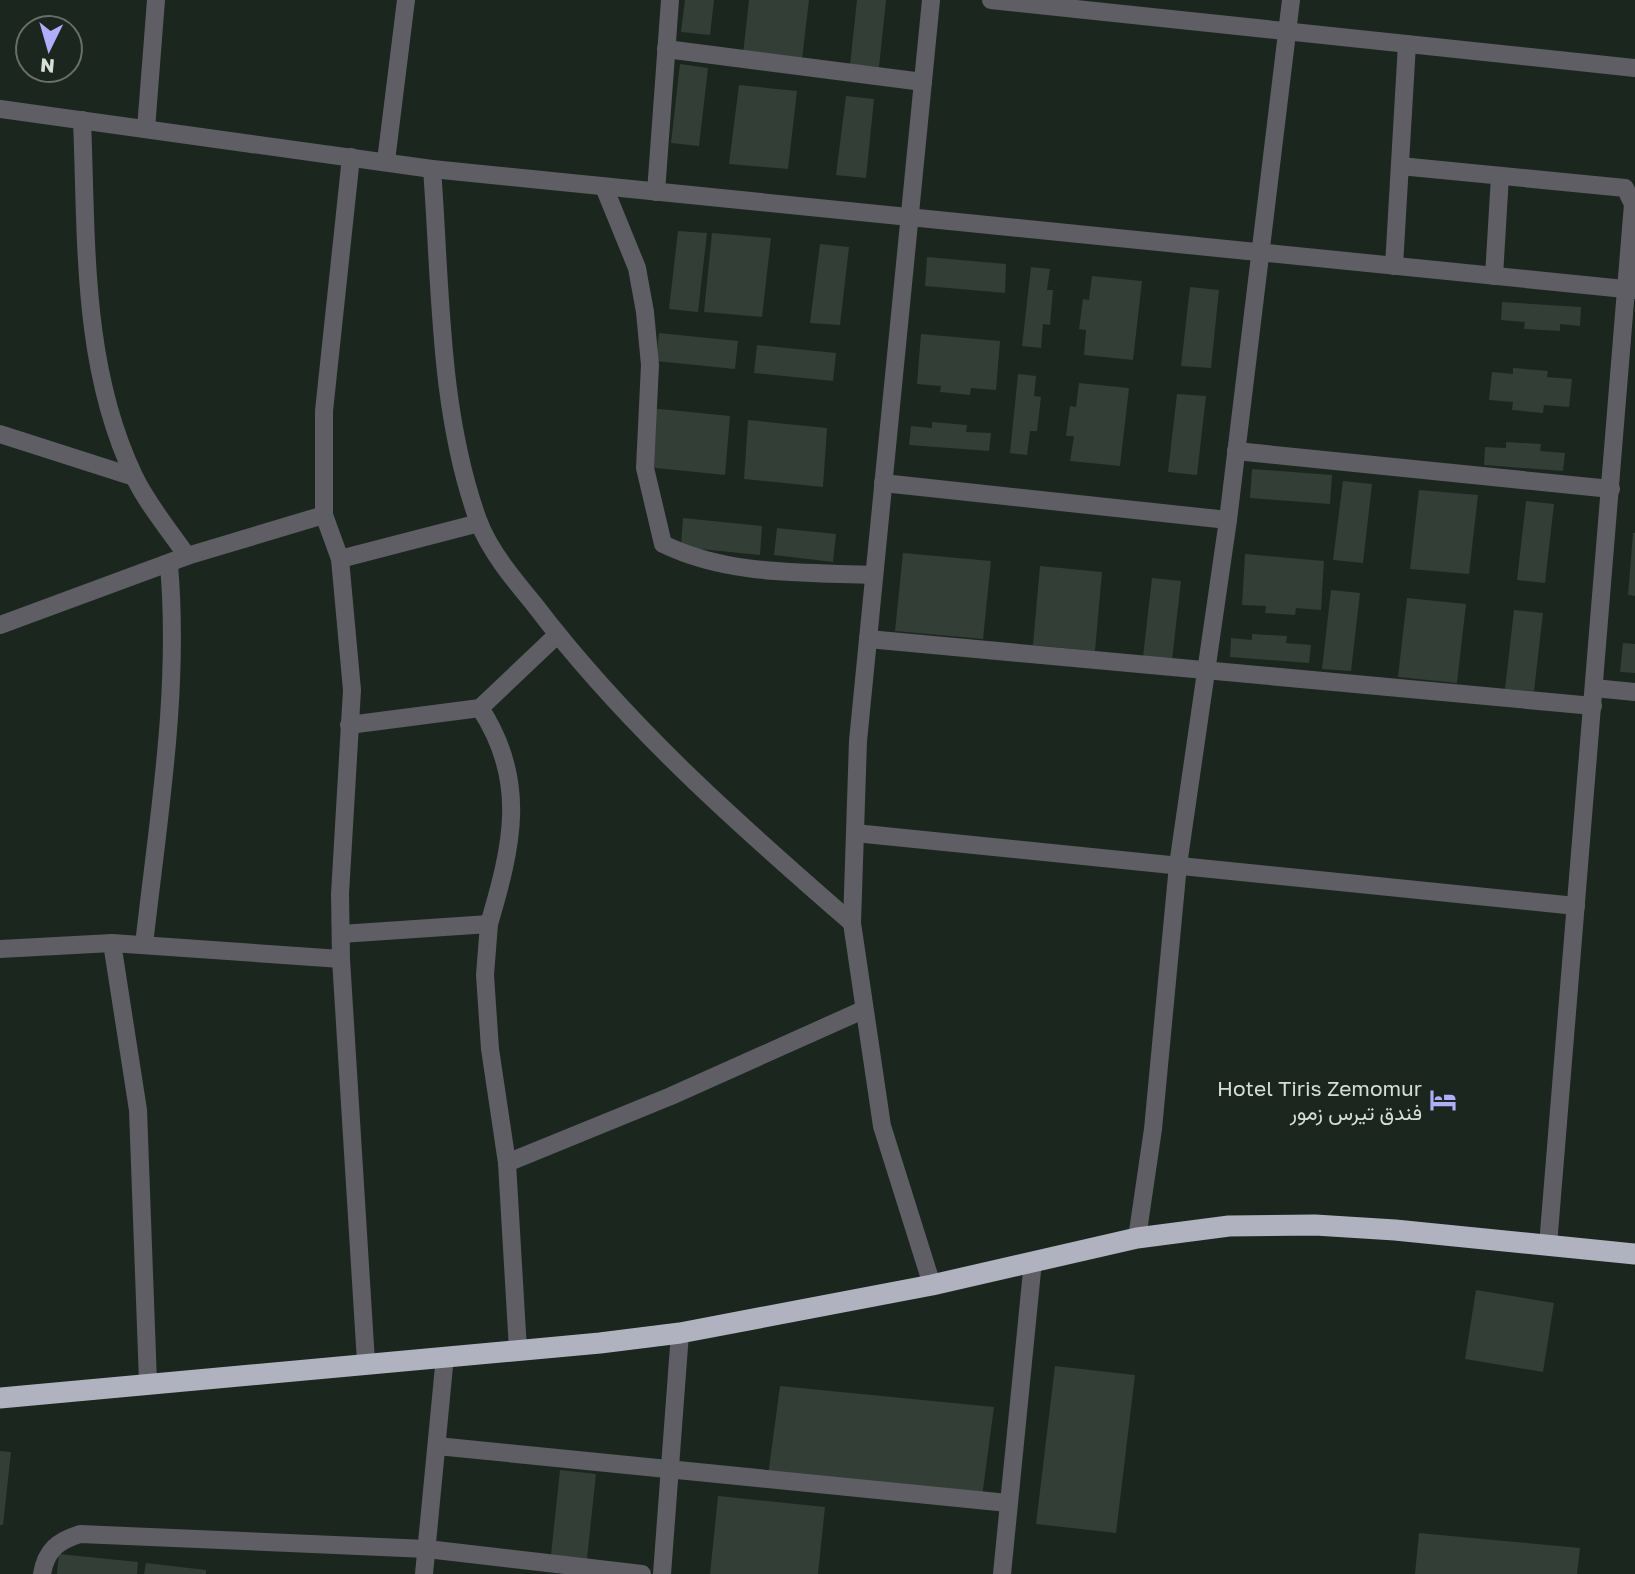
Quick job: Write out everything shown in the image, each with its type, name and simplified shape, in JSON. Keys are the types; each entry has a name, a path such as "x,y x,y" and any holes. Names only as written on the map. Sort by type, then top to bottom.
{"highway":[{"path":"0,1398 680,1333 932,1285 1137,1237 1229,1226 1315,1225 1635,1254"}],"street":[{"path":"146,130 156,0"},
{"path":"386,161 406,0"},
{"path":"656,192 670,0"},
{"path":"931,0 858,741 852,923 882,1126 932,1285"},
{"path":"991,0 1635,68"},
{"path":"1137,1237 1153,1129 1178,865 1228,520 1291,0"},
{"path":"1394,266 1407,44"},
{"path":"666,49 923,82"},
{"path":"0,109 432,169 1631,290"},
{"path":"82,120 90,314 99,370 134,477 187,556"},
{"path":"351,157 324,411 324,515 340,559 352,690 340,894 341,958 366,1362"},
{"path":"1400,166 1625,188 1633,204 1631,290 1611,489 1548,1245"},
{"path":"432,169 444,353 460,454 479,523 512,576 579,661 742,828 852,923"},
{"path":"1494,276 1500,176"},
{"path":"604,187 637,268 645,312 650,365 645,468 663,544 695,560 755,570 874,575"},
{"path":"0,434 134,477"},
{"path":"1236,451 1611,489"},
{"path":"883,483 1228,520"},
{"path":"0,625 169,565 187,556 324,515"},
{"path":"340,559 479,523"},
{"path":"144,945 173,682 174,626 169,565"},
{"path":"349,725 480,708 557,635"},
{"path":"868,639 1208,671 1594,697 1635,692"},
{"path":"480,708 504,754 511,794 512,828 507,863 489,925 485,975 489,1049 507,1163 518,1350"},
{"path":"855,833 1576,906"},
{"path":"341,934 489,925"},
{"path":"112,943 138,1110 148,1382"},
{"path":"0,949 112,943 341,958"},
{"path":"507,1163 671,1096 863,1010"},
{"path":"1002,1574 1033,1261"},
{"path":"662,1574 680,1333"},
{"path":"424,1574 445,1356"},
{"path":"437,1446 1008,1503"},
{"path":"42,1574 44,1560 58,1541 80,1534 427,1549 642,1574"}],"building":[{"path":"685,0 714,0 710,35 681,32"},
{"path":"749,0 809,0 802,59 743,54"},
{"path":"857,0 886,0 879,67 850,65"},
{"path":"680,64 708,68 699,146 671,143"},
{"path":"739,85 797,91 788,169 729,164"},
{"path":"846,96 874,99 866,178 836,175"},
{"path":"678,231 707,233 698,312 669,309"},
{"path":"712,233 771,238 762,317 704,312"},
{"path":"820,244 849,247 840,325 810,323"},
{"path":"927,257 1006,264 1005,293 925,286"},
{"path":"1031,267 1050,269 1047,290 1053,290 1050,325 1043,324 1041,348 1022,346"},
{"path":"1092,276 1142,281 1133,360 1084,355 1086,330 1079,329 1083,299 1089,300"},
{"path":"1190,287 1219,290 1211,368 1181,366"},
{"path":"1502,302 1581,307 1580,326 1560,324 1560,331 1524,329 1525,322 1501,320"},
{"path":"659,333 738,341 735,369 656,361"},
{"path":"921,334 1000,341 996,390 971,388 970,395 940,392 941,386 917,384"},
{"path":"757,345 836,353 833,381 754,373"},
{"path":"1513,368 1548,371 1547,377 1572,379 1569,407 1544,405 1543,413 1512,410 1513,402 1489,400 1492,372 1513,374"},
{"path":"1018,374 1036,376 1034,396 1041,397 1037,431 1030,431 1027,455 1010,453"},
{"path":"1079,383 1129,388 1120,466 1070,461 1074,436 1066,436 1070,406 1076,407"},
{"path":"1177,394 1206,396 1197,475 1168,472"},
{"path":"650,408 730,416 725,475 646,467"},
{"path":"748,420 827,428 823,487 744,479"},
{"path":"932,422 967,425 966,432 991,433 989,451 909,445 911,426 932,428"},
{"path":"1506,442 1541,444 1540,451 1565,453 1563,471 1484,465 1485,447 1506,448"},
{"path":"1252,469 1332,475 1330,504 1250,498"},
{"path":"1343,481 1372,484 1363,563 1333,560"},
{"path":"1419,490 1478,495 1469,574 1410,569"},
{"path":"1526,501 1554,504 1545,583 1517,580"},
{"path":"683,518 762,526 760,555 681,547"},
{"path":"777,528 836,534 833,562 774,555"},
{"path":"1635,533 1635,596 1628,595"},
{"path":"903,553 991,561 983,639 895,631"},
{"path":"1245,554 1324,561 1321,610 1296,608 1295,615 1265,613 1266,606 1242,605"},
{"path":"1040,566 1102,572 1095,651 1033,645"},
{"path":"1152,578 1181,581 1172,660 1143,657"},
{"path":"1331,590 1360,593 1351,671 1322,669"},
{"path":"1407,598 1466,604 1457,683 1398,677"},
{"path":"1514,610 1543,613 1534,691 1505,689"},
{"path":"1252,634 1287,636 1286,643 1311,645 1309,663 1230,657 1231,638 1252,640"},
{"path":"1623,643 1635,644 1635,673 1620,672"},
{"path":"1476,1290 1554,1303 1543,1372 1465,1359"},
{"path":"1055,1366 1135,1375 1116,1533 1036,1524"},
{"path":"780,1386 994,1407 982,1497 768,1476"},
{"path":"0,1451 11,1452 3,1525 0,1525"},
{"path":"560,1470 596,1474 587,1559 551,1555"},
{"path":"718,1496 825,1507 818,1574 710,1574"},
{"path":"1419,1533 1580,1548 1577,1574 1415,1574"},
{"path":"59,1554 138,1562 137,1574 57,1574"},
{"path":"146,1563 206,1570 206,1574 144,1574"}],"place":[{"name":"Hotel Tiris Zemomur فندق تيرس زمور","path":"1443,1100"}]}
